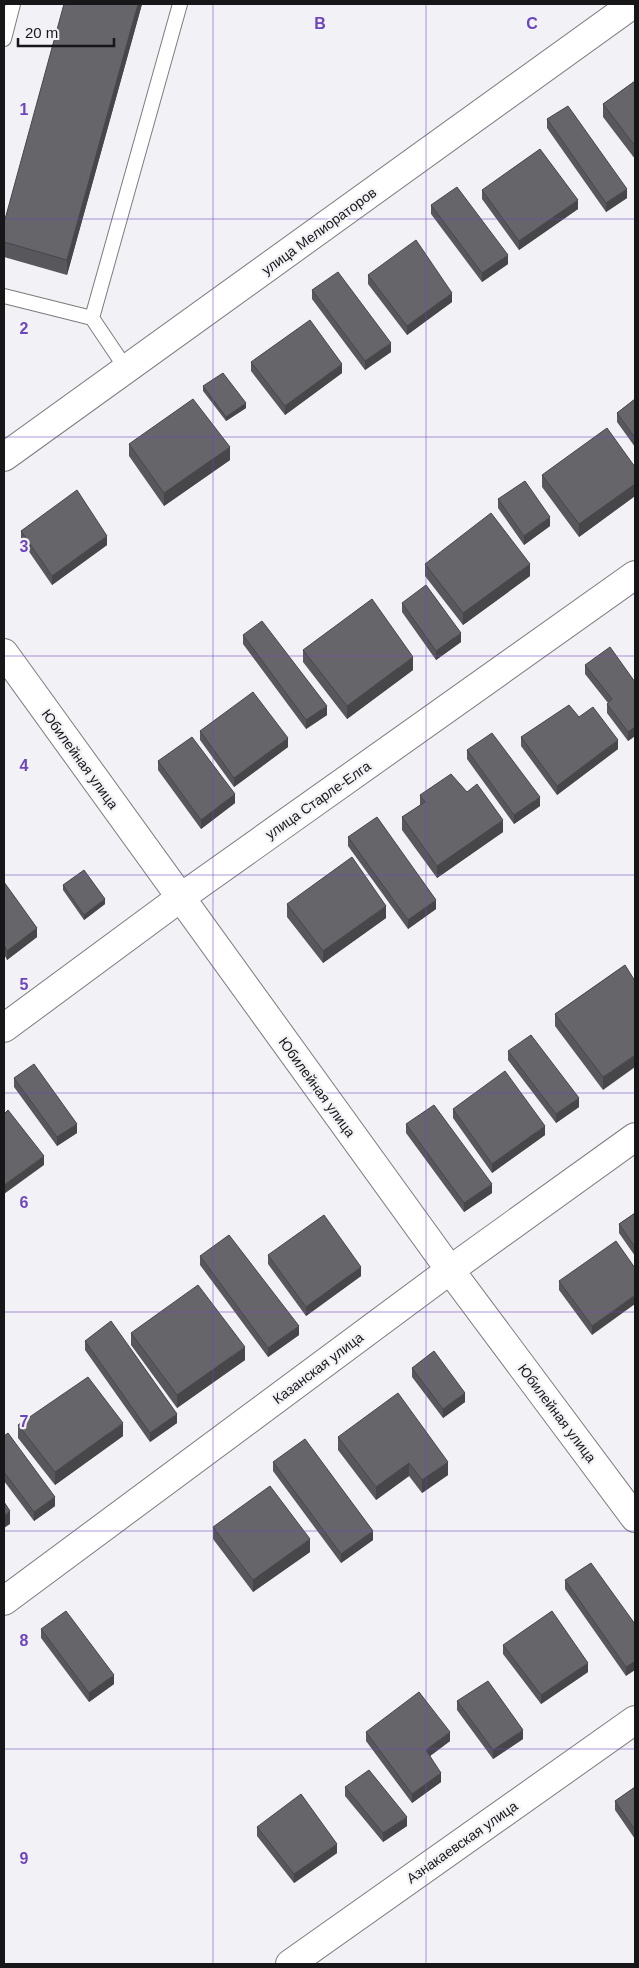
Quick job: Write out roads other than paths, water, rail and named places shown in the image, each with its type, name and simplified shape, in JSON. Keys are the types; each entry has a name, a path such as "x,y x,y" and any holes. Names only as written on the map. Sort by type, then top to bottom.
{"street":[{"name":"улица Мелиораторов","path":"4,456 127,370 634,4"},
{"name":"улица Старле-Елга","path":"4,1028 180,898 635,575"},
{"name":"Юбилейная улица","path":"4,652 450,1270 635,1518"},
{"name":"Казанская улица","path":"4,1601 450,1270 635,1137"},
{"name":"Азнакаевская улица","path":"290,1964 635,1720"}],"lane":[{"path":"4,39 13,4"},
{"path":"92,318 180,4"},
{"path":"4,296 92,318 127,370"}]}
